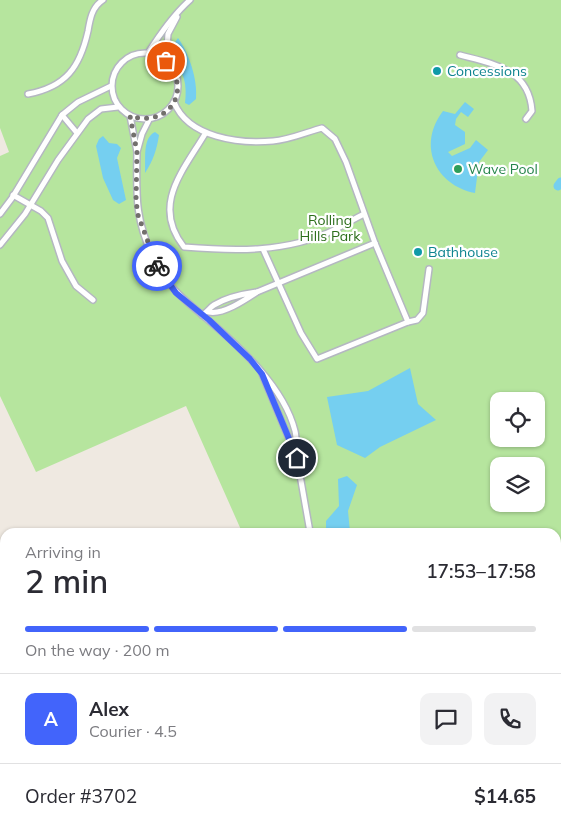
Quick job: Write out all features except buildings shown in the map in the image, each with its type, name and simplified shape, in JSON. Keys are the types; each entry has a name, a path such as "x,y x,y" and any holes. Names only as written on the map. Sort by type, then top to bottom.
{"lane":[{"path":"28,94 43,92 61,83 74,68 83,50 96,4 103,0"},
{"path":"179,0 183,6"},
{"path":"148,53 161,33 190,0"},
{"path":"166,61 168,34 183,6"},
{"path":"148,53 166,61 174,69 178,80 178,91 174,102 164,114 150,120 140,119 130,116 118,107 113,97 111,86 116,70 127,58 137,54 148,53"},
{"path":"460,55 505,68 516,76 525,86 531,100 532,111 526,119"},
{"path":"0,214 62,115 78,102 111,86"},
{"path":"174,102 186,120 205,134 234,140 274,141 322,128 335,140 346,162 375,243 408,322"},
{"path":"0,245 24,214 58,160 88,119 101,109 118,107"},
{"path":"62,115 77,133"},
{"path":"130,116 137,152 136,201 138,215 156,264 176,293 250,359 275,389 289,413 296,433 297,458 309,528"},
{"path":"137,152 142,134 150,120"},
{"path":"205,134 174,186 170,197 169,219 173,231 184,247 227,251 263,249 297,243 332,231 364,214"},
{"path":"13,195 41,211 48,218 62,261 76,286 93,300"},
{"path":"202,315 209,312 215,313 243,301 256,292 375,243"},
{"path":"263,249 301,333 317,359 417,320 423,313 429,269"},
{"path":"262,374 297,458"}],"green space":[{"name":"Rolling Hills Park","path":"0,0 561,0 561,528 240,528 186,406 36,472 0,396 0,156 9,152 0,128"}],"water":[{"path":"178,38 189,59 196,84 196,99 189,105 185,103 185,82 174,53 175,43"},
{"path":"465,102 474,109 468,117 461,112 456,119 455,125 465,132 465,144 448,152 452,156 470,148 476,140 488,150 479,162 475,193 461,189 449,182 440,173 434,162 431,150 431,137 435,124 443,111 455,114"},
{"path":"155,132 159,135 157,145 145,173 146,144"},
{"path":"103,136 109,143 117,144 121,148 117,158 126,200 119,204 113,200 103,178 96,146 99,139"},
{"path":"410,368 418,404 436,420 380,447 365,458 337,445 327,397 368,391"},
{"path":"347,476 357,485 348,511 350,528 326,528 326,521 339,506 338,479"}],"waterway":[{"path":"558,186 561,182"}],"way so far":[{"path":"157,266 138,215 136,201 137,152 130,116 150,120 168,110 174,102 178,91 178,80 174,69 166,61"}],"place":[{"name":"Concessions","path":"437,71"},
{"name":"Wave Pool","path":"458,169"},
{"name":"Bathhouse","path":"418,252"}],"route":[{"path":"157,266 176,293 209,320 250,359 262,374 297,458"}]}
